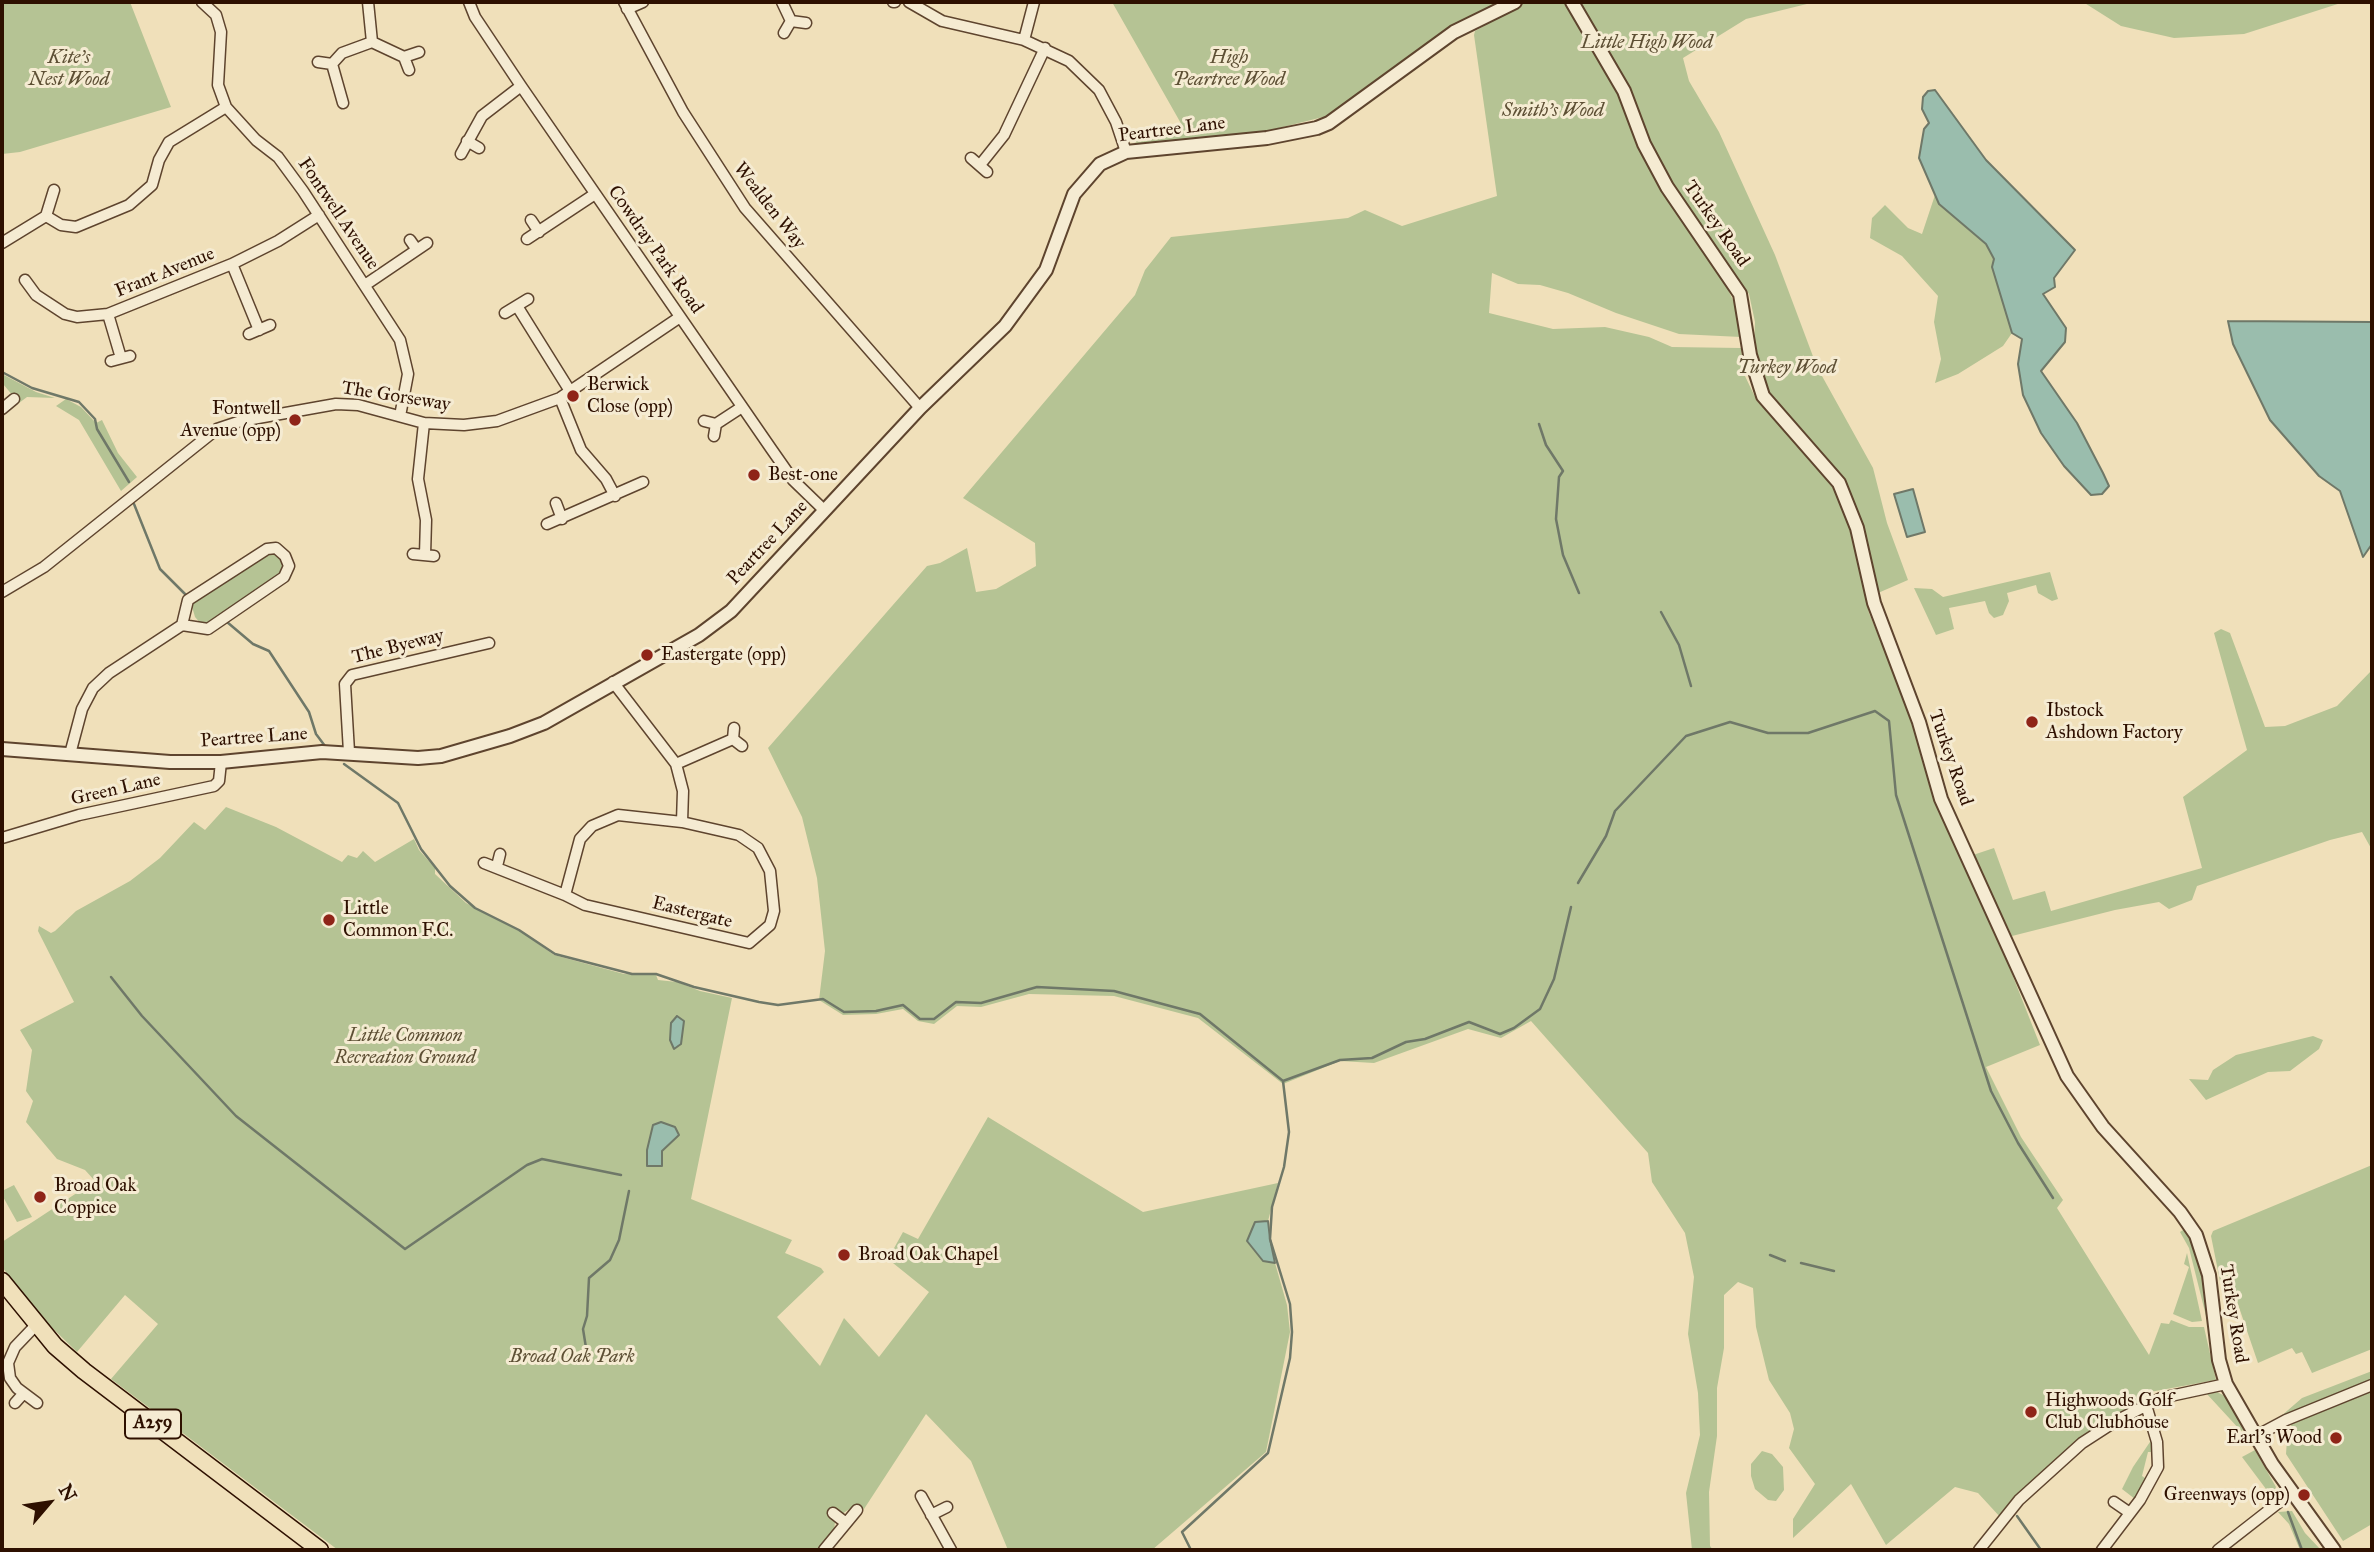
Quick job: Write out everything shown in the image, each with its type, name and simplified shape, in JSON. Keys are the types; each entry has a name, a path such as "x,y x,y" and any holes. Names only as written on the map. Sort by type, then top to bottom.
{"highway":[{"name":"A259","path":"4,1292 55,1346 104,1387 320,1550"}],"street":[{"path":"368,2 372,42"},
{"name":"Cowdray Park Road","path":"468,2 521,86 793,480 824,510"},
{"path":"626,5 643,2"},
{"path":"782,2 791,21"},
{"path":"909,2 942,21 1024,40 1069,61 1099,90 1116,122 1126,152"},
{"path":"1024,40 1034,2"},
{"name":"Peartree Lane","path":"2,749 170,762 221,762 349,752 396,757 440,756 544,723 699,635 731,611 919,408 1005,326 1036,286 1051,259 1080,184 1100,164 1126,152 1267,138 1317,128 1329,123 1454,32 1515,2"},
{"name":"Turkey Road","path":"1572,2 1624,91 1644,144 1667,187 1740,294 1750,355 1763,396 1789,429 1821,459 1839,483 1857,528 1874,603 1921,729 1941,799 2067,1076 2103,1127 2180,1212 2196,1235 2209,1275 2219,1360 2226,1384 2291,1493 2334,1550"},
{"name":"Fontwell Avenue","path":"208,3 221,32 218,85 226,107 256,140 278,157 400,340 407,358 408,374 400,416"},
{"name":"Wealden Way","path":"626,5 683,112 745,208 919,408"},
{"path":"791,21 806,23"},
{"path":"784,33 791,21"},
{"path":"332,64 342,53 372,42 404,57 419,52"},
{"path":"971,158 984,169 1004,135 1045,48"},
{"path":"404,57 409,70"},
{"path":"318,62 332,64"},
{"path":"332,64 343,103"},
{"path":"461,154 482,116 521,86"},
{"path":"46,216 61,225 76,227 129,205 152,185 163,149 169,142 226,107"},
{"path":"467,141 479,148"},
{"path":"2,243 46,216 54,190"},
{"path":"527,239 595,194"},
{"name":"Frant Avenue","path":"25,280 36,295 65,314 77,317 108,314 232,264 278,241 319,215"},
{"path":"531,220 539,232"},
{"path":"410,240 416,250"},
{"path":"365,285 427,243"},
{"path":"232,264 254,332 270,325"},
{"path":"505,313 528,299"},
{"path":"517,306 570,391"},
{"path":"108,314 121,358"},
{"name":"The Gorseway","path":"2,592 44,567 203,438 241,421 336,404 358,405 424,423 464,425 497,421 560,398 680,317"},
{"path":"560,398 581,450 606,479 615,496"},
{"path":"2,409 14,399"},
{"path":"714,436 716,424 742,407"},
{"path":"705,421 716,424"},
{"path":"412,554 429,555 418,479 424,423"},
{"path":"547,524 643,482"},
{"path":"556,503 562,519"},
{"path":"70,754 82,709 93,688 109,673 182,625 208,629 284,577 289,566 285,556 276,548 267,549 188,600 182,625"},
{"name":"The Byeway","path":"349,752 345,684 352,675 489,643"},
{"path":"613,682 676,764 683,791 682,822"},
{"path":"676,764 733,734 742,746"},
{"name":"Green Lane","path":"2,838 79,816 214,786 219,781 221,762"},
{"name":"Eastergate","path":"484,863 497,866 585,905 736,941 750,943 761,936 770,925 774,911 770,871 758,848 739,835 638,815 618,815 592,826 579,839 565,895"},
{"path":"497,866 500,854"},
{"path":"36,1325 15,1347 8,1363 10,1378 23,1394 37,1403"},
{"path":"1979,1550 2019,1500 2054,1467 2116,1421 2173,1394 2226,1384"},
{"path":"2256,1436 2286,1420 2372,1385"},
{"path":"15,1404 23,1394"},
{"path":"2102,1550 2153,1479 2158,1467 2157,1442 2146,1405"},
{"path":"2218,1550 2291,1493"},
{"path":"921,1496 951,1550"},
{"path":"2114,1502 2130,1513"},
{"path":"931,1515 947,1507"},
{"path":"824,1550 856,1510"},
{"path":"833,1513 846,1523"}],"green space":[{"name":"Kite's Nest Wood","path":"2,2 130,2 171,107 20,152 2,154"},
{"name":"High Peartree Wood","path":"1112,2 1502,2 1331,115 1251,135 1143,144 1133,142 1126,135 1127,128 1155,135 1179,131 1183,127"},
{"name":"Smith's Wood","path":"1526,2 1563,2 1567,5 1629,111 1657,178 1723,279 1740,315 1741,337 1679,334 1616,313 1568,293 1540,285 1518,284 1492,273 1489,313 1553,329 1605,327 1649,337 1672,347 1741,348 1744,374 1757,401 1818,464 1835,486 1852,529 1869,613 1915,723 1930,788 1988,913 2040,1045 1986,1067 2021,1137 2063,1200 2057,1208 2149,1355 2161,1323 2169,1324 2171,1320 2189,1327 2204,1327 2216,1380 2150,1392 2136,1407 2073,1443 2070,1449 2033,1481 2001,1518 1978,1493 1955,1487 1886,1545 1851,1484 1793,1538 1793,1519 1815,1484 1789,1448 1794,1429 1790,1413 1769,1380 1756,1327 1753,1288 1738,1282 1724,1295 1724,1348 1717,1388 1717,1436 1709,1492 1710,1546 1713,1550 1692,1550 1686,1493 1700,1435 1698,1393 1688,1334 1694,1277 1685,1233 1652,1182 1648,1153 1531,1021 1501,1038 1468,1029 1374,1063 1340,1061 1283,1084 1198,1018 1114,996 1029,994 981,1007 957,1006 934,1024 918,1021 903,1009 876,1014 843,1015 819,1000 825,951 817,878 802,817 768,748 927,566 940,563 967,548 976,592 996,589 1036,566 1035,543 963,498 1135,295 1145,270 1171,237 1348,218 1365,210 1402,226 1497,196 1474,35 1475,31"},
{"name":"Little High Wood","path":"1583,2 1815,2 1746,19 1683,58 1689,81 1719,132 1775,255 1817,367 1873,468 1887,523 1908,580 1878,593 1864,536 1842,481 1768,393 1754,347 1755,322 1749,294 1666,174 1647,138 1636,103 1590,24 1582,7"},
{"path":"2083,2 2344,2 2244,34 2174,38 2121,26"},
{"path":"1936,192 1939,204 1986,244 1994,260 1992,267 2012,333 2003,346 1958,374 1935,383 1941,359 1934,322 1938,296 1902,256 1870,238 1872,218 1885,205 1908,228 1922,234"},
{"path":"2,374 36,392 55,398 27,397 19,403 3,384"},
{"path":"66,399 81,407 96,423 102,420 118,453 137,477 121,491 79,420 56,406"},
{"path":"268,552 276,552 283,558 286,566 282,574 207,626 202,625 195,617 191,603"},
{"path":"2050,572 2058,599 2052,601 2038,593 2036,585 2007,593 2009,601 2003,615 1994,618 1985,601 1949,608 1954,629 1936,635 1914,588 1932,589 1943,597"},
{"path":"2221,629 2230,633 2265,727 2285,726 2337,706 2372,670 2372,850 2362,832 2330,840 2197,886 2192,900 2169,909 2159,902 2115,910 2012,936 1973,855 1994,848 2013,900 2045,891 2051,911 2202,868 2183,797 2247,750 2214,633"},
{"name":"Broad Oak Park","path":"226,807 276,827 342,862 348,855 357,858 363,851 375,862 414,839 419,850 435,868 435,874 466,903 519,930 554,955 624,974 656,975 658,980 677,982 700,991 732,998 691,1199 792,1240 785,1253 821,1268 824,1272 777,1317 820,1366 844,1318 879,1357 929,1292 888,1259 903,1232 918,1239 988,1117 1143,1212 1278,1183 1268,1221 1255,1222 1263,1261 1275,1263 1287,1305 1290,1332 1266,1452 1152,1550 1008,1550 971,1461 926,1414 864,1509 854,1506 842,1514 836,1508 829,1515 835,1522 834,1531 819,1550 338,1550 111,1379 158,1324 125,1295 77,1352 44,1320 2,1267 2,1242 95,1181 85,1170 57,1159 26,1122 33,1101 26,1091 32,1050 20,1030 74,1002 38,931 39,926 51,933 55,931 76,911 130,881 160,858 194,822 205,830"},
{"path":"2313,1036 2323,1040 2319,1049 2290,1071 2268,1072 2206,1100 2189,1079 2208,1080 2213,1070 2236,1055"},
{"path":"2372,1165 2372,1349 2312,1373 2302,1352 2296,1354 2292,1348 2258,1363 2229,1278 2220,1281 2211,1236 2213,1231"},
{"path":"14,1185 32,1217 17,1222 2,1195 2,1191"},
{"path":"2186,1228 2196,1245 2205,1277 2209,1317 2207,1320 2189,1248 2180,1232"},
{"path":"2187,1253 2202,1321 2192,1322 2173,1314 2189,1267 2184,1264"},
{"path":"2372,1371 2372,1381 2280,1417 2302,1398"},
{"path":"2372,1389 2372,1524 2343,1541 2286,1454 2287,1440 2292,1422"},
{"path":"2213,1390 2225,1396 2242,1420 2243,1430 2241,1431 2206,1393"},
{"path":"2152,1439 2155,1452 2148,1452 2142,1476 2148,1480 2135,1499 2122,1489"},
{"path":"2255,1450 2276,1487 2272,1497 2242,1457"},
{"path":"1762,1451 1772,1454 1783,1467 1784,1490 1776,1501 1768,1500 1755,1489 1751,1476 1751,1464"},
{"path":"2292,1511 2305,1533 2321,1550 2300,1550 2289,1524 2278,1512"}],"shaded area":[{"path":"1935,90 1986,160 2075,250 2054,278 2055,287 2043,294 2066,328 2065,342 2041,371 2077,423 2103,473 2109,486 2102,494 2091,495 2064,466 2041,433 2023,395 2018,364 2022,339 2012,333 1992,267 1994,259 1986,244 1939,204 1919,158 1924,129 1929,123 1922,109 1923,97 1928,91"},
{"path":"2228,321 2372,322 2372,544 2363,557 2340,491 2319,476 2270,420 2233,344"},
{"path":"1913,489 1925,532 1907,537 1894,494"},
{"path":"677,1016 684,1021 681,1044 674,1049 670,1040 671,1023"},
{"path":"661,1122 675,1127 679,1135 662,1151 662,1166 647,1166 647,1150 653,1125"},
{"path":"1268,1221 1275,1263 1263,1261 1247,1241 1255,1222"}],"waterway":[{"path":"2,372 32,388 79,402 95,419 97,429 129,482"},
{"path":"1539,424 1546,445 1563,471 1559,477 1556,519 1563,555 1579,593"},
{"path":"134,504 160,569 186,595"},
{"path":"1661,612 1679,645 1691,686"},
{"path":"227,622 253,644 269,651 309,712 316,734 325,746"},
{"path":"1578,883 1606,836 1615,811 1686,736 1730,722 1768,733 1808,733 1875,711 1889,721 1896,795 1991,1091 2018,1143 2053,1198"},
{"path":"344,764 398,803 421,849 450,886 475,908 519,930 555,954 632,974 656,974 694,987 759,1002 778,1005 823,999 844,1012 876,1011 903,1005 920,1019 934,1019 956,1002 981,1003 1037,987 1114,991 1200,1014 1283,1081 1340,1060 1372,1058 1406,1042 1425,1039 1469,1022 1500,1034 1514,1028 1540,1009 1554,979 1571,907"},
{"path":"111,977 142,1016 236,1116 405,1249 527,1165 542,1159 621,1175"},
{"path":"1191,1550 1182,1532 1268,1453 1290,1358 1290,1304 1270,1239 1272,1207 1284,1167 1289,1132 1283,1081"},
{"path":"588,1360 583,1329 587,1316 589,1278 610,1260 619,1240 629,1191"},
{"path":"1770,1255 1785,1261"},
{"path":"1801,1263 1834,1271"},
{"path":"2288,1512 2302,1550"},
{"path":"2017,1516 2041,1550"}],"place":[{"name":"Berwick Close (opp)","path":"573,396"},
{"name":"Fontwell Avenue (opp)","path":"295,420"},
{"name":"Best-one","path":"754,475"},
{"name":"Eastergate (opp)","path":"647,655"},
{"name":"Ibstock Ashdown Factory","path":"2032,722"},
{"name":"Little Common F.C.","path":"329,920"},
{"name":"Broad Oak Coppice","path":"40,1197"},
{"name":"Broad Oak Chapel","path":"844,1255"},
{"name":"Highwoods Golf Club Clubhouse","path":"2031,1412"},
{"name":"Earl's Wood","path":"2336,1438"},
{"name":"Greenways (opp)","path":"2304,1495"}],"park label":[{"name":"Turkey Wood","path":"1787,368"},
{"name":"Little Common Recreation Ground","path":"405,1047"}]}
